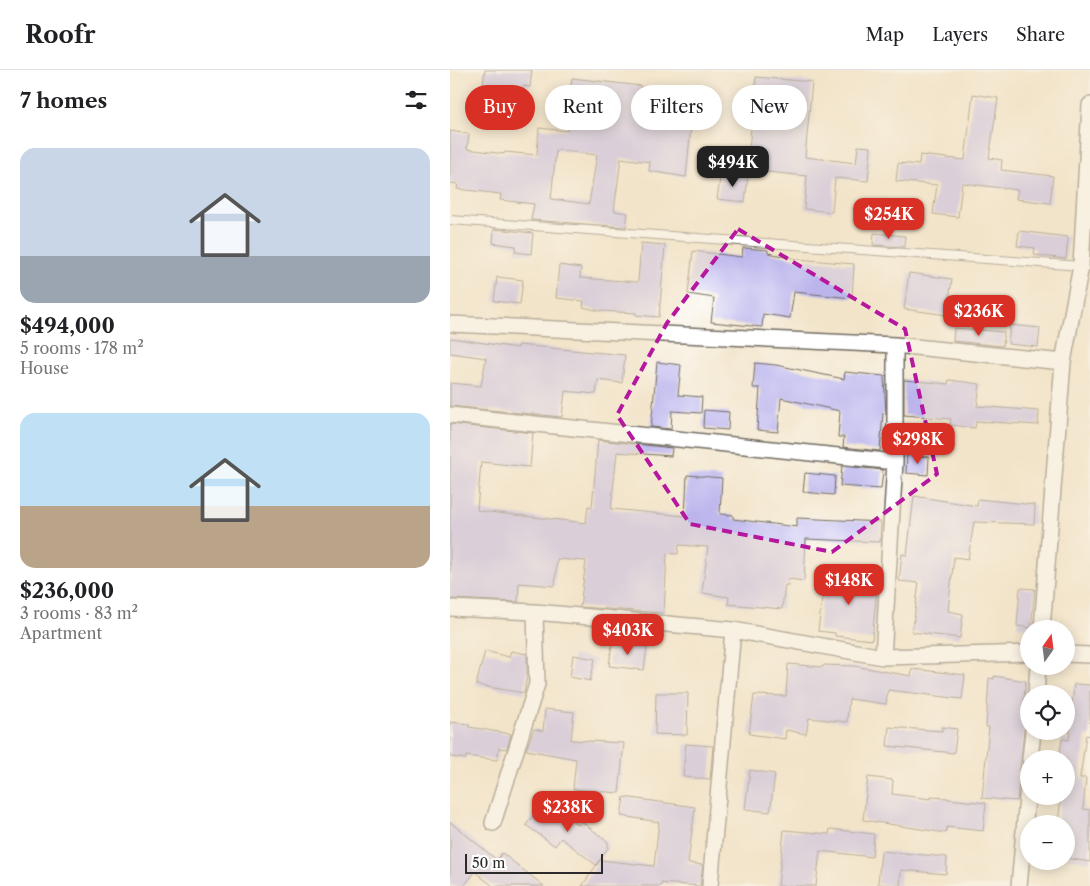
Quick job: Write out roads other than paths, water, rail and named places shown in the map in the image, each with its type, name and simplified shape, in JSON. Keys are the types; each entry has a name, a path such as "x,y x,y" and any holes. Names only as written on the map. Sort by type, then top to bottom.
{"street":[{"path":"1043,620 1063,362 1081,266 1090,105"},
{"path":"450,324 895,345 1063,362"},
{"path":"883,657 896,462 895,345"},
{"path":"450,414 896,462"},
{"path":"450,608 535,612 733,630 883,657 1020,653"},
{"path":"493,823 537,684 535,612"},
{"path":"710,886 733,630"},
{"path":"1075,654 1090,655"},
{"path":"1019,886 1026,805"}],"lane":[{"path":"450,220 1081,266"}]}
